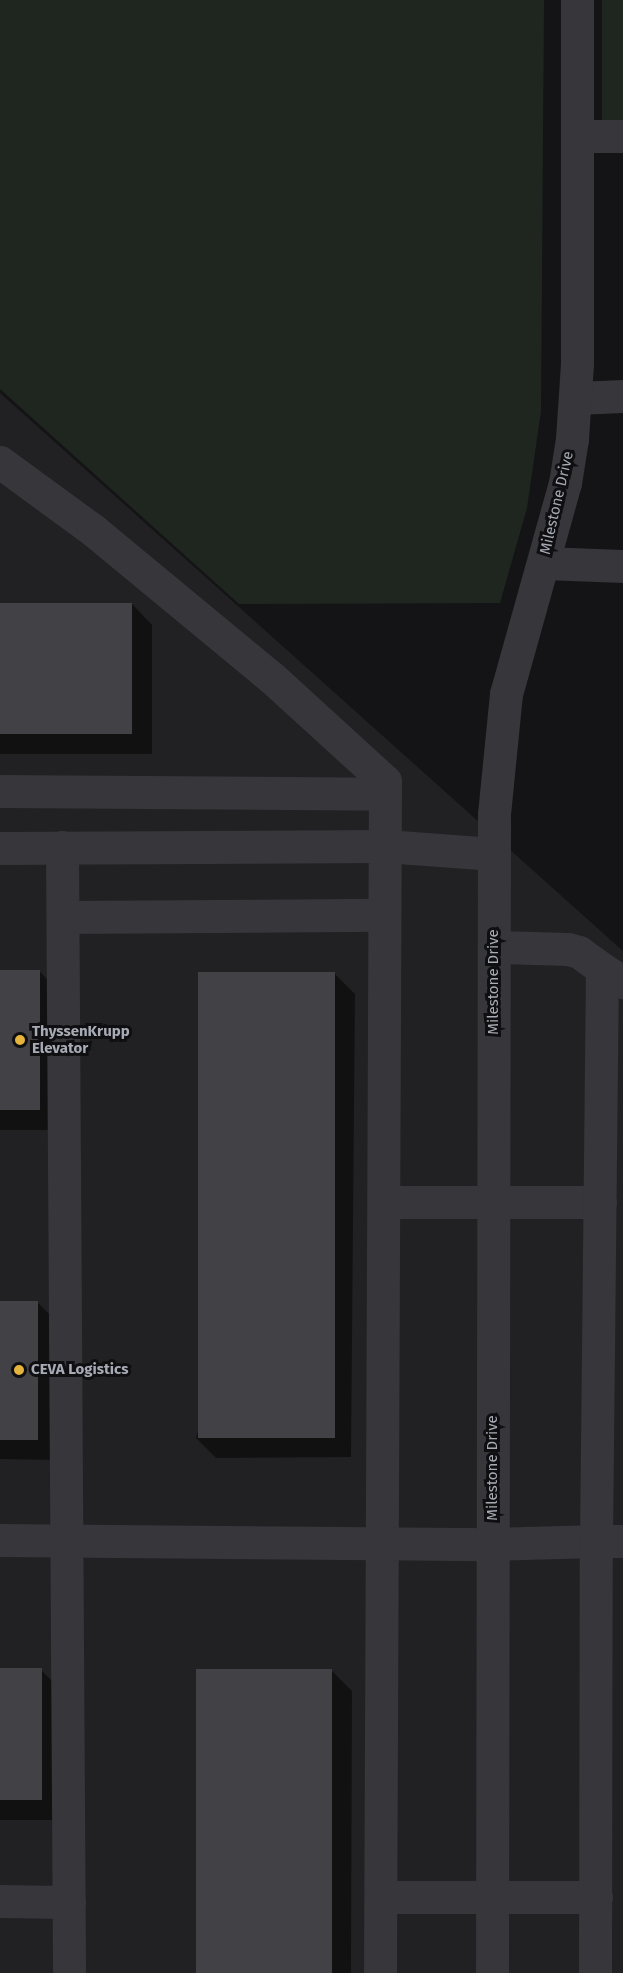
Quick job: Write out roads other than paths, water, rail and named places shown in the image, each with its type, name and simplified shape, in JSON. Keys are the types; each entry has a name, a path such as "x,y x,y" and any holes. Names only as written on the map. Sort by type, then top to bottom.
{"street":[{"name":"Milestone Drive","path":"492,1973 494,855 497,764 506,694 565,483 576,398 577,0"},
{"path":"577,136 623,136"},
{"path":"576,398 623,396"},
{"path":"0,462 93,530 271,677 385,781 381,1973"},
{"path":"543,563 623,566"},
{"path":"0,791 385,794"},
{"path":"0,848 385,846 494,855"},
{"path":"62,848 69,1973"},
{"path":"63,917 384,915"},
{"path":"494,947 568,949 579,952 613,975 600,1202 610,1541 610,1617 596,1897 596,1973"},
{"path":"384,1202 600,1202"},
{"path":"0,1539 493,1544 610,1541"},
{"path":"381,1897 596,1897"},
{"path":"0,1901 69,1902"}],"place":[{"name":"ThyssenKrupp Elevator","path":"20,1040"},
{"name":"CEVA Logistics","path":"19,1370"}]}
